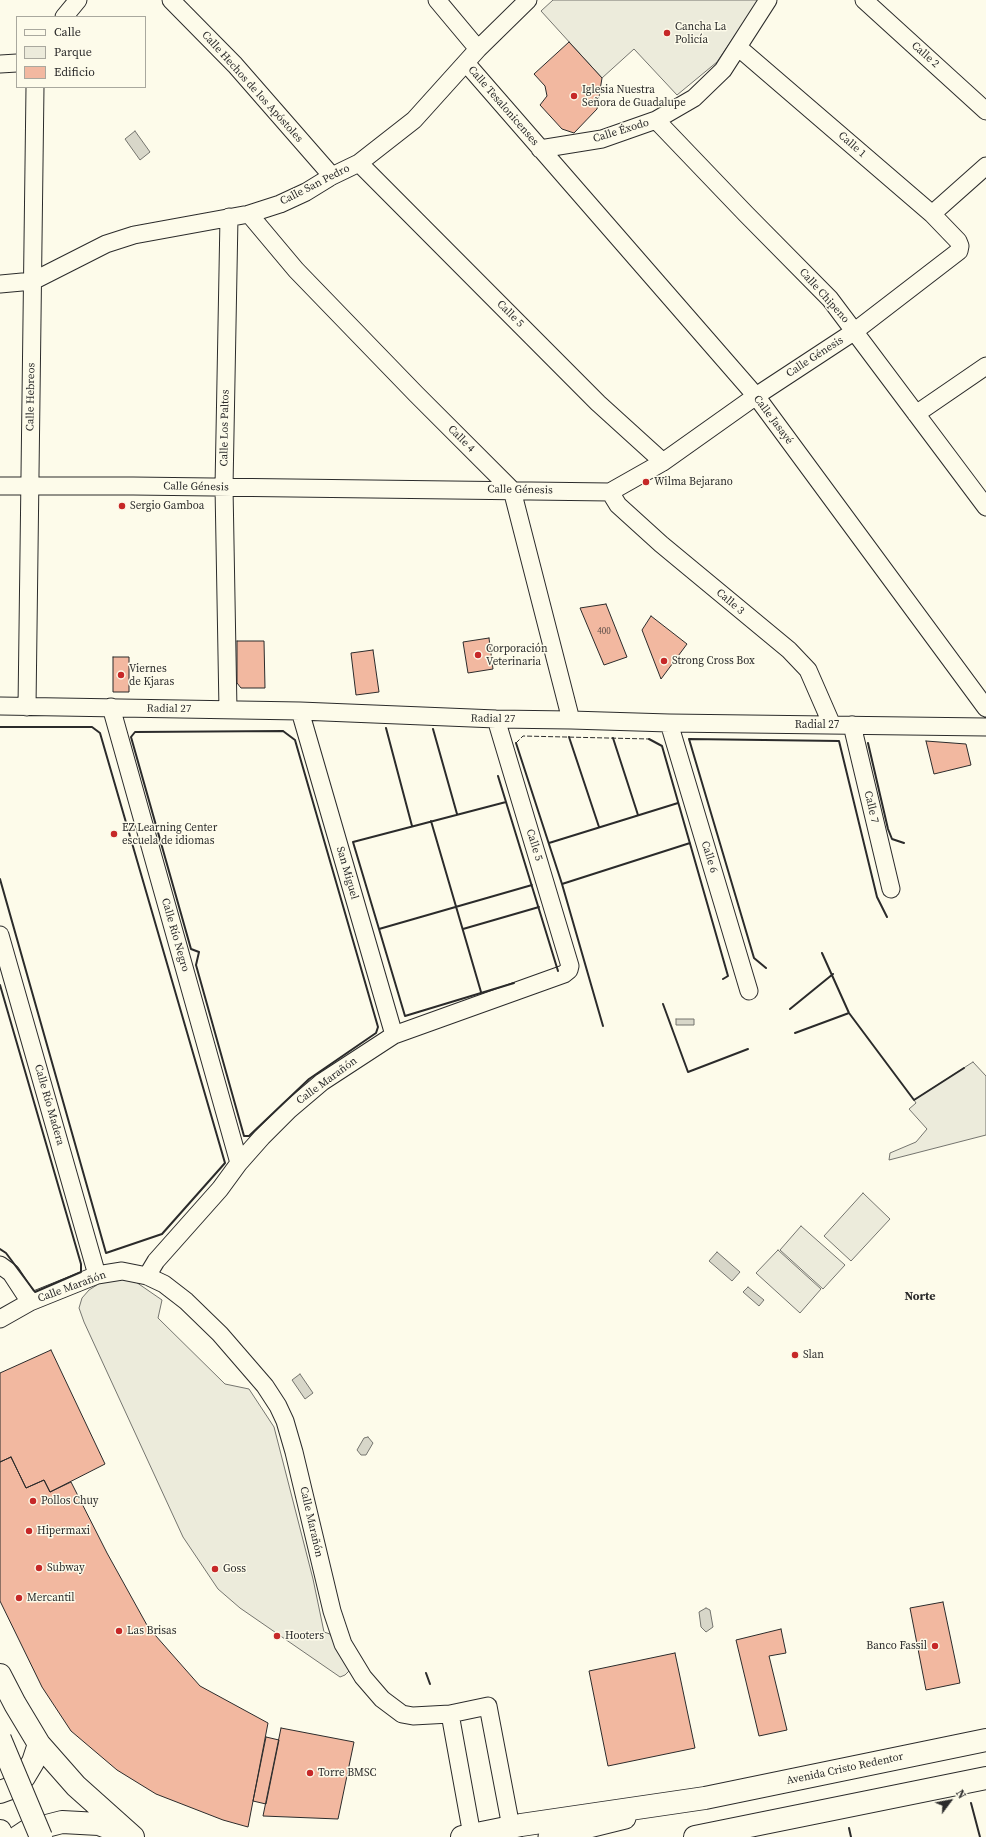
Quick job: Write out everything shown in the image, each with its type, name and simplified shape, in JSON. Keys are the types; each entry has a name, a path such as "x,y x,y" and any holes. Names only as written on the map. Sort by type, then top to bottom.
{"highway":[{"path":"0,1675 15,1704 40,1744 76,1786 133,1837"},
{"path":"0,1739 41,1837"},
{"name":"Avenida Cristo Redentor","path":"467,1836 511,1827 705,1798 986,1740"},
{"path":"0,1792 11,1788 24,1777 33,1762 40,1744"},
{"path":"708,1836 986,1778"},
{"path":"18,1837 27,1831 62,1822 99,1824 133,1837"},
{"path":"0,1831 3,1837"}],"main road":[{"name":"Avenida Cristo Redentor","path":"549,1837 705,1798"},
{"path":"684,1837 708,1836"}],"street":[{"path":"65,16 78,0"},
{"name":"Calle Hechos de los Apóstoles","path":"171,0 235,65 332,176"},
{"name":"Calle Tesalonicenses","path":"437,0 478,49"},
{"name":"Calle San Pedro","path":"0,284 33,281 106,244 134,235 249,214 293,198 359,163 414,120 478,49 528,0"},
{"name":"Calle Éxodo","path":"540,149 602,139 656,120 694,98 723,70 739,48 768,0"},
{"name":"Calle 2","path":"864,0 986,111"},
{"name":"Calle 1","path":"739,48 932,214 958,241 960,246"},
{"path":"0,64 16,63"},
{"name":"Calle Tesalonicenses","path":"466,63 540,149"},
{"name":"Calle Hebreos","path":"27,707 35,88"},
{"name":"Calle Chipeno","path":"656,120 830,299 985,505"},
{"name":"Calle Jasayé","path":"540,149 756,396 986,708"},
{"name":"Calle 5","path":"359,163 598,403 663,462"},
{"path":"932,214 986,166"},
{"name":"Calle 4","path":"249,214 302,276 416,394 512,490"},
{"name":"Calle Los Paltos","path":"228,710 224,487 229,217"},
{"name":"Calle Génesis","path":"0,486 224,487 610,492 663,462 756,396 855,331 959,251 960,246"},
{"path":"916,414 986,366"},
{"path":"512,490 571,720"},
{"name":"Calle 3","path":"610,492 618,505 661,544 789,650 808,670 832,725"},
{"name":"Radial 27","path":"0,706 300,711 496,719 669,723 986,727"},
{"name":"Calle Río Negro","path":"111,707 239,1163"},
{"name":"San Miguel","path":"300,711 394,1035"},
{"name":"Calle 5","path":"496,719 570,966 568,970"},
{"name":"Calle 6","path":"669,723 749,991"},
{"name":"Calle 7","path":"852,725 891,889"},
{"name":"Calle Río Madera","path":"0,935 97,1275"},
{"name":"Calle Marañón","path":"147,1276 156,1261 220,1189 239,1163 289,1110 322,1082 394,1035 564,974 568,970"},
{"path":"0,1265 11,1273 30,1302"},
{"name":"Calle Marañón","path":"0,1319 30,1302 97,1275 122,1271 147,1276 164,1284 186,1301 220,1334 265,1386 278,1406 284,1421 294,1452 343,1644 363,1677 382,1699 402,1714 413,1716 450,1714 488,1706 511,1827"},
{"path":"450,1714 467,1836"}],"green space":[{"path":"553,0 759,0 717,62 677,95 634,49 602,78 541,11"},
{"path":"973,1062 986,1076 986,1135 889,1160 890,1153 916,1142 927,1129 909,1109 916,1103 914,1100"},
{"path":"863,1193 890,1219 851,1261 824,1236"},
{"path":"801,1226 845,1265 823,1289 780,1250"},
{"path":"778,1250 821,1289 800,1313 756,1273"},
{"path":"111,1276 133,1280 162,1300 158,1318 225,1384 249,1389 274,1427 313,1579 324,1632 330,1634 350,1670 345,1675 340,1677 240,1608 218,1589 183,1537 84,1322 79,1308 82,1298 89,1290"}],"shaded area":[{"path":"135,131 150,152 140,160 125,139"},
{"path":"676,1019 694,1019 694,1025 676,1025"},
{"path":"717,1252 740,1272 732,1281 709,1261"},
{"path":"748,1287 764,1300 759,1306 743,1292"},
{"path":"300,1374 313,1393 305,1399 292,1380"},
{"path":"368,1437 373,1443 366,1455 361,1455 357,1450 364,1438"},
{"path":"706,1608 710,1610 713,1627 706,1632 701,1627 699,1612"}],"building":[{"path":"569,42 602,78 597,109 574,133 562,129 540,105 547,96 545,86 534,74"},
{"path":"606,604 627,657 604,665 580,608"},
{"name":"Strong Cross Box","path":"651,616 687,644 661,679 642,630"},
{"name":"Corporación Veterinaria","path":"489,638 493,669 468,673 463,642"},
{"path":"237,641 264,641 265,688 241,688 237,683"},
{"path":"373,650 379,692 356,695 351,653"},
{"name":"Viernes de Kjaras","path":"113,657 129,657 129,692 113,692"},
{"path":"926,741 966,744 971,765 934,774"},
{"path":"51,1350 105,1464 50,1492 44,1480 26,1488 11,1457 0,1462 0,1373"},
{"name":"Las Brisas","path":"11,1457 26,1488 44,1480 50,1492 71,1482 107,1553 148,1627 200,1686 268,1723 248,1827 223,1820 156,1794 117,1770 71,1731 42,1687 0,1601 0,1462"},
{"name":"Banco Fassil","path":"943,1602 960,1683 926,1690 910,1608"},
{"path":"781,1629 786,1653 769,1656 787,1730 759,1736 736,1640"},
{"path":"675,1653 695,1748 608,1766 589,1671"},
{"name":"Torre BMSC","path":"281,1728 354,1742 338,1819 263,1816"},
{"path":"266,1737 279,1740 266,1804 253,1801"}],"fence":[{"path":"516,743 523,736 649,739"}],"wall":[{"path":"0,727 92,727 100,733 225,1163 162,1234 106,1253 0,879"},
{"path":"386,728 412,826"},
{"path":"433,729 457,814"},
{"path":"283,731 295,740 378,1027 376,1033 309,1079 249,1136 244,1136 196,965 199,952 191,949 131,737 135,732 283,731"},
{"path":"569,737 599,827"},
{"path":"613,738 638,815"},
{"path":"649,739 662,746 728,976 723,979"},
{"path":"766,968 754,958 689,739 839,741 877,897 887,917"},
{"path":"516,743 562,884 603,1026"},
{"path":"868,743 888,829 892,839 904,843"},
{"path":"498,776 558,971"},
{"path":"506,802 353,842 405,1016 514,983"},
{"path":"549,843 678,803"},
{"path":"431,821 481,992"},
{"path":"562,884 690,843"},
{"path":"379,929 532,885"},
{"path":"463,929 539,907"},
{"path":"822,953 849,1013 914,1100 964,1068"},
{"path":"790,1009 833,974"},
{"path":"0,985 81,1264 81,1272 35,1292 6,1253 0,1249"},
{"path":"663,1004 688,1072 748,1049"},
{"path":"795,1033 849,1013"},
{"path":"426,1673 430,1684"},
{"path":"971,1803 980,1837"},
{"path":"849,1828 851,1837"}],"place":[{"name":"Cancha La Policía","path":"667,33"},
{"name":"Iglesia Nuestra Señora de Guadalupe","path":"574,96"},
{"name":"Wilma Bejarano","path":"646,482"},
{"name":"Sergio Gamboa","path":"122,506"},
{"name":"Corporación Veterinaria","path":"478,655"},
{"name":"Strong Cross Box","path":"664,661"},
{"name":"Viernes de Kjaras","path":"121,675"},
{"name":"EZ Learning Center escuela de idiomas","path":"114,834"},
{"name":"Slan","path":"795,1355"},
{"name":"Pollos Chuy","path":"33,1501"},
{"name":"Hipermaxi","path":"29,1531"},
{"name":"Subway","path":"39,1568"},
{"name":"Goss","path":"215,1569"},
{"name":"Mercantil","path":"19,1598"},
{"name":"Las Brisas","path":"119,1631"},
{"name":"Hooters","path":"277,1636"},
{"name":"Banco Fassil","path":"935,1646"},
{"name":"Torre BMSC","path":"310,1773"}],"district":[{"name":"Norte","path":"920,1297"}]}
